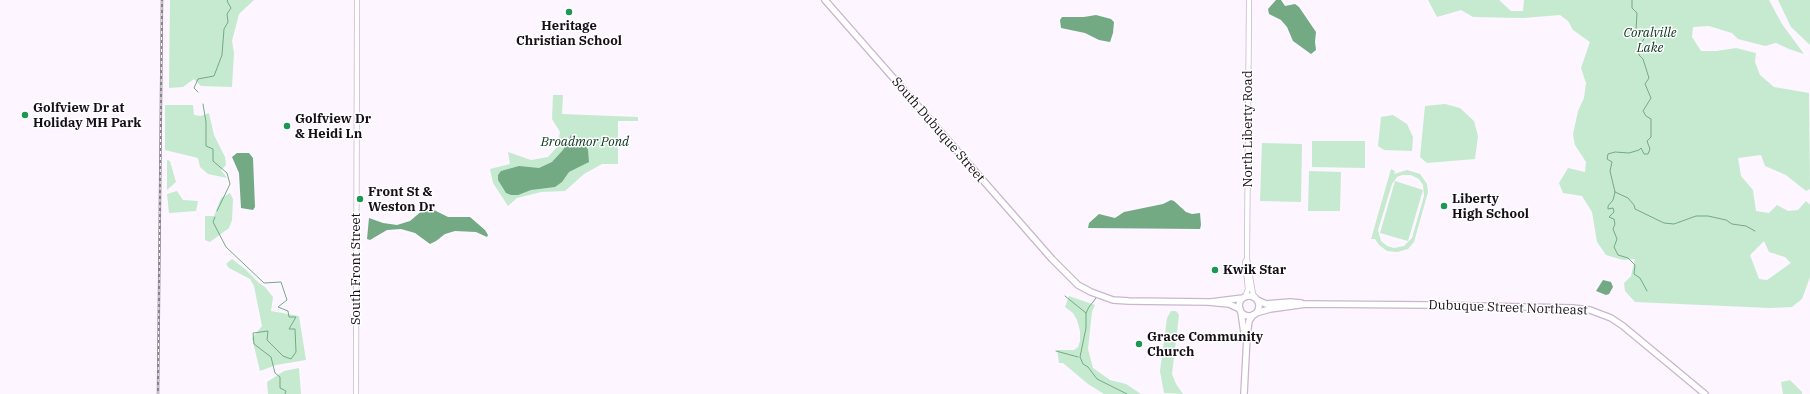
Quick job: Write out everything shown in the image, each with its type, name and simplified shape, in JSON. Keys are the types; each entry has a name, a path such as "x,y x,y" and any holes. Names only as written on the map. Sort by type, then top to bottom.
{"main road":[{"name":"South Dubuque Street","path":"825,0 1052,259 1078,285 1106,298 1129,301 1208,302"},
{"path":"1208,302 1220,299 1250,296 1256,299 1259,306 1249,321 1244,394"},
{"path":"1244,297 1240,303 1244,333 1247,336"},
{"name":"Dubuque Street Northeast","path":"1256,299 1266,304 1290,302 1306,304 1457,305 1573,308 1590,310 1611,318 1624,326 1706,394"},
{"path":"1208,302 1229,304 1247,316 1255,314"},
{"name":"Dubuque Street Northeast","path":"1255,314 1270,309 1306,304"}],"street":[{"name":"South Front Street","path":"356,394 357,0"},
{"name":"North Liberty Road","path":"1249,0 1248,259 1253,294 1256,299"},
{"name":"North Liberty Road","path":"1244,297 1248,289 1245,262 1248,259"}],"green space":[{"path":"170,0 254,0 239,14 232,41 234,53 232,87 201,86 194,79 183,87 169,88"},
{"name":"Coralville Lake","path":"1428,0 1499,0 1511,11 1523,11 1524,0 1769,0 1782,24 1804,54 1776,43 1765,46 1738,39 1732,33 1709,26 1693,27 1692,37 1701,51 1716,51 1736,48 1756,53 1755,62 1760,75 1774,87 1809,93 1810,189 1806,191 1786,175 1765,166 1761,155 1738,158 1741,176 1753,190 1756,211 1769,213 1777,205 1788,211 1798,210 1806,201 1810,205 1810,277 1802,299 1792,307 1770,308 1635,302 1625,291 1624,283 1631,276 1635,259 1623,260 1606,255 1597,242 1592,212 1582,196 1563,193 1559,183 1568,168 1585,172 1586,162 1575,145 1573,134 1578,111 1584,98 1586,83 1581,68 1590,42 1573,30 1568,21 1560,15 1523,18 1473,17 1461,10 1437,17","holes":["1764,241 1769,252 1785,257 1791,263 1767,280 1759,279 1750,255"]},
{"path":"1778,0 1810,0 1810,45 1791,27"},
{"name":"Broadmor Pond","path":"553,95 563,95 562,114 638,117 638,121 618,121 618,164 602,164 584,174 565,191 541,192 517,198 508,206 493,183 490,169 510,164 508,152 531,160 548,157 557,147 560,132 552,119"},
{"path":"1445,104 1460,108 1474,121 1478,136 1475,159 1427,163 1420,157 1425,106"},
{"path":"165,105 193,105 194,115 201,116 209,113 214,135 225,157 226,165 221,170 227,178 208,174 200,167 198,158 165,150"},
{"path":"1393,115 1407,124 1413,137 1412,151 1384,150 1378,146 1381,117"},
{"path":"1312,141 1365,141 1365,168 1312,167"},
{"path":"1262,143 1302,144 1301,202 1260,201"},
{"path":"167,160 170,161 176,182 167,190"},
{"path":"1391,169 1395,171 1394,174 1407,170 1420,174 1427,184 1428,192 1414,242 1408,249 1397,252 1387,251 1379,245 1375,239 1371,239","holes":["1402,175 1411,175 1419,179 1423,185 1424,196 1412,238 1404,246 1394,248 1387,246 1381,241 1378,230 1392,184 1397,177"]},
{"path":"1309,171 1341,172 1340,211 1308,211"},
{"path":"1395,181 1423,190 1408,241 1380,233"},
{"path":"177,191 183,200 198,201 196,211 169,213 167,194"},
{"path":"230,193 233,199 232,220 229,228 210,242 205,240 205,216 214,216 221,198"},
{"path":"232,259 265,287 273,297 271,311 299,316 306,360 276,365 260,371 252,338 262,326 254,286 250,279 229,268 226,264"},
{"path":"1069,296 1095,305 1092,312 1088,349 1093,368 1110,380 1126,384 1141,394 1104,394 1088,384 1063,363 1059,363 1057,350 1074,350 1078,347 1080,341 1080,331 1077,320 1073,313 1065,307"},
{"path":"1171,311 1176,311 1179,315 1172,374 1176,384 1183,394 1164,393 1160,371 1167,318"},
{"path":"299,368 301,394 268,394 267,382 284,371"},
{"path":"1790,380 1802,392 1802,394 1783,394 1781,382"}],"shaded area":[{"path":"1276,0 1281,0 1285,6 1295,4 1299,7 1316,32 1316,50 1311,54 1293,41 1287,27 1281,20 1269,14 1268,9"},
{"path":"1096,15 1111,19 1114,22 1110,42 1099,40 1085,33 1061,28 1060,20 1062,17 1084,17"},
{"path":"571,135 583,141 588,150 589,162 569,172 562,182 555,187 531,190 518,195 506,193 498,180 498,175 501,171 519,166 539,168 552,162 563,150"},
{"path":"237,153 249,153 253,158 255,207 253,210 241,208 239,173 232,157"},
{"path":"1171,200 1186,212 1192,214 1200,213 1200,229 1088,228 1089,223 1099,214 1115,218 1124,212 1163,204"},
{"path":"430,208 448,217 470,217 485,230 488,235 487,237 476,232 455,231 445,234 430,244 415,233 401,229 387,230 370,240 367,239 369,218 383,223 397,225 410,221 424,209"},
{"path":"1603,280 1611,282 1613,287 1609,294 1606,295 1596,291"}],"waterway":[{"path":"198,92 194,88 198,79 214,76 222,55 224,29 228,22 227,14 231,8 227,1 228,0"},
{"path":"1632,0 1632,8 1637,13 1636,30 1643,33 1645,37 1639,47 1639,55 1643,59 1649,78 1645,84 1651,98 1643,111 1646,116 1651,119 1651,137 1647,141 1650,149 1648,154 1644,154 1641,148 1629,153 1615,152 1608,154 1607,159 1612,162 1610,171 1615,192 1628,198 1634,205 1635,209 1664,223 1674,224 1696,216 1708,216 1726,220 1732,224 1746,226 1755,231"},
{"path":"203,104 206,122 206,146 213,149 213,161 227,173 230,184 217,211"},
{"path":"1615,192 1613,200 1608,206 1608,209 1613,208 1614,212 1609,217 1614,219 1615,224 1613,229 1617,239 1614,247 1618,255 1628,258 1635,265 1634,274 1640,278 1647,291"},
{"path":"215,217 213,222 226,247 264,283 281,282 287,300 278,307 288,311 289,317 296,317 289,329 295,329 296,352 291,359 283,356 267,340 268,331 253,333 254,344 271,357 275,373 280,377 280,388 286,391 285,394"},
{"path":"1065,296 1086,313"},
{"path":"1096,298 1086,313 1086,328 1080,357 1083,364 1088,367 1097,379 1127,394"},
{"path":"1056,351 1078,357"}],"railway":[{"path":"158,394 162,0"}],"place":[{"name":"Heritage Christian School","path":"569,12"},
{"name":"Golfview Dr at Holiday MH Park","path":"25,115"},
{"name":"Golfview Dr & Heidi Ln","path":"287,126"},
{"name":"Front St & Weston Dr","path":"360,199"},
{"name":"Liberty High School","path":"1444,206"},
{"name":"Kwik Star","path":"1215,270"},
{"name":"Grace Community Church","path":"1139,344"}]}
